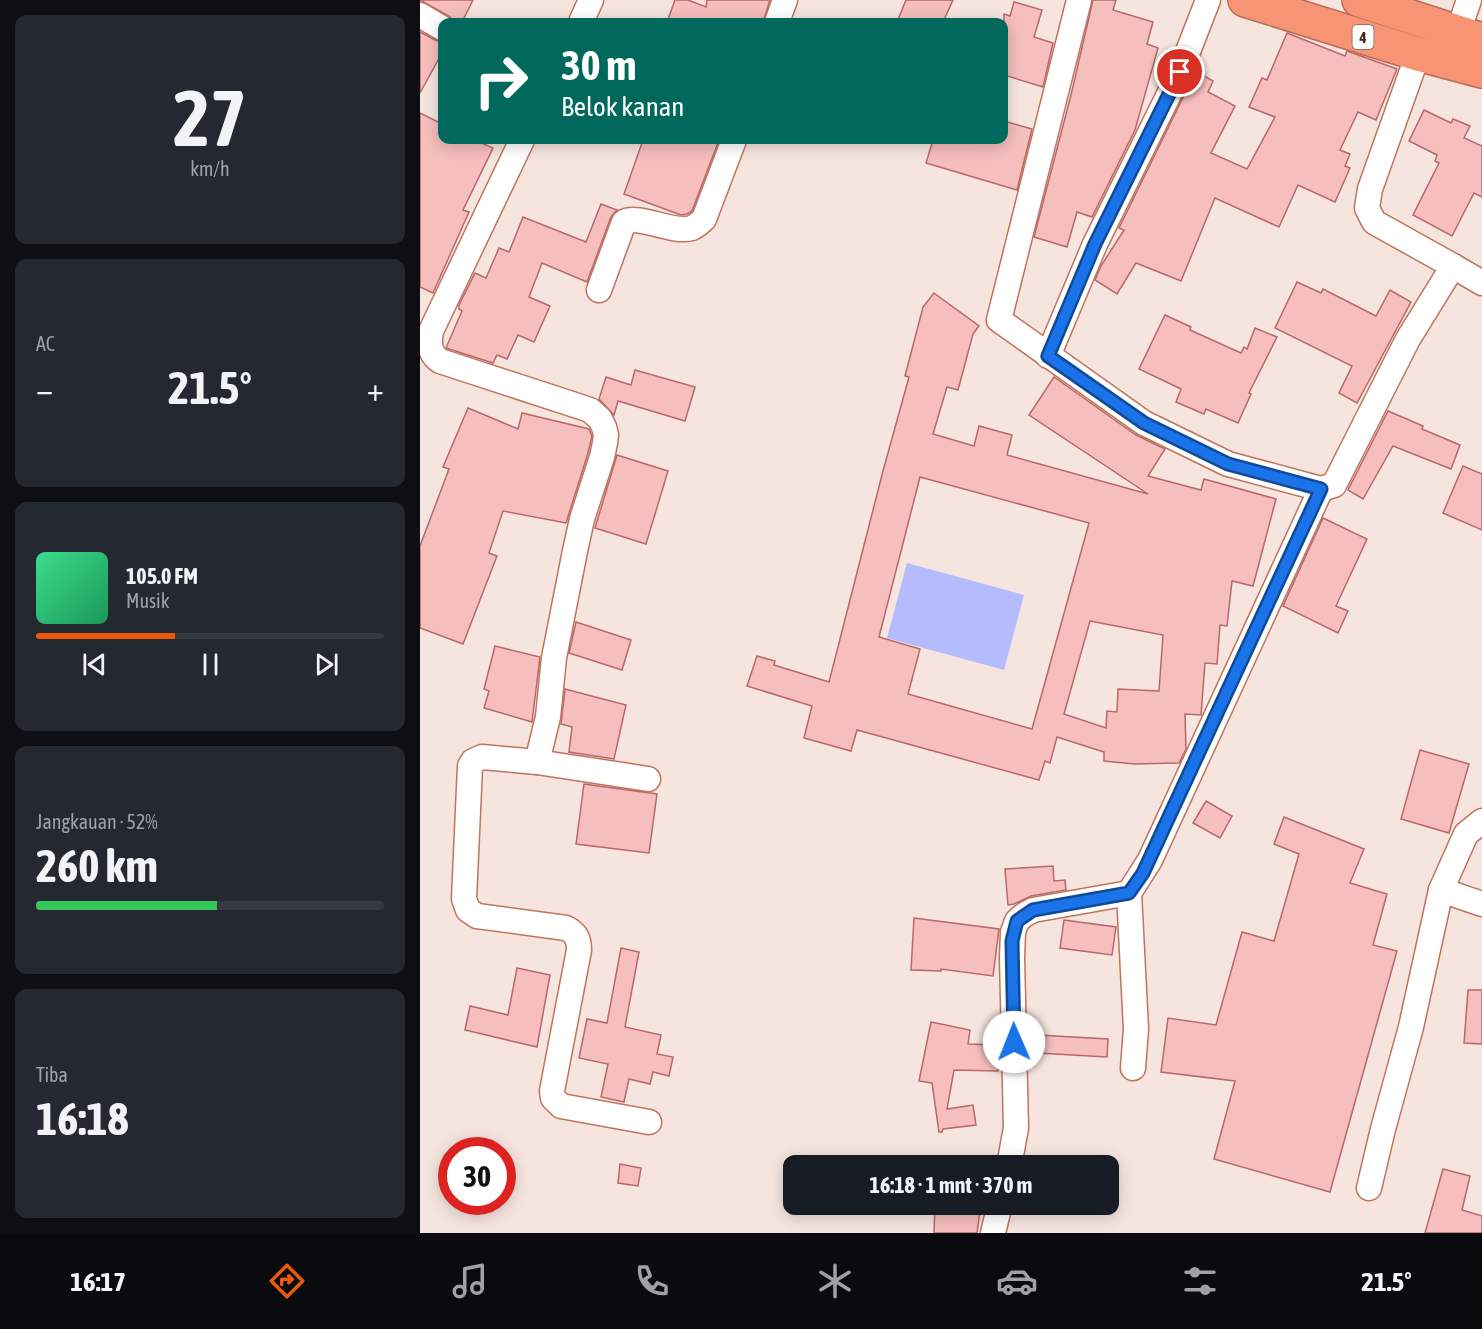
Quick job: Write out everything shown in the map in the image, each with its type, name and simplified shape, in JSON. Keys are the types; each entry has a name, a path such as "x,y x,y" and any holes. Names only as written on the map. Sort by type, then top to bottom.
{"highway":[{"name":"4","path":"1245,0 1418,54 1482,71"},
{"name":"4","path":"1359,0 1394,6 1470,36"}],"street":[{"path":"583,18 591,0"},
{"path":"778,18 785,0"},
{"path":"1079,0 999,320 1048,356 1144,423 1228,464 1321,489 1334,485 1408,339 1453,266"},
{"path":"1048,356 1095,244 1180,72 1208,0"},
{"path":"1469,0 1470,36"},
{"path":"420,15 438,26"},
{"path":"1418,54 1370,189 1367,208 1374,222 1482,283"},
{"path":"520,144 429,339 432,353 440,361 590,410 600,419 606,435 602,457 582,519 575,551 554,657 548,717 537,762"},
{"path":"599,290 624,222 632,220 682,229 694,227 704,219 732,144"},
{"path":"1133,1068 1136,1029 1129,893 1150,860 1321,489"},
{"path":"648,779 537,762 482,757 473,761 470,766 465,905 471,913 477,916 566,928 576,935 579,950 552,1091 553,1098 561,1106 649,1122"},
{"path":"1370,1188 1383,1129 1411,1027 1441,890 1466,834 1482,821"},
{"path":"1441,890 1482,904"},
{"path":"1011,1155 1016,1128 1012,941 1017,921 1033,910 1129,893"},
{"path":"993,1233 997,1215"}],"shaded area":[{"path":"907,563 1024,595 1004,670 887,638"}],"building":[{"path":"420,0 473,0 464,18 449,16"},
{"path":"675,0 688,0 706,7 707,0 770,0 764,18 668,18"},
{"path":"906,0 953,0 945,18 899,18"},
{"path":"1093,0 1116,0 1113,10 1153,22 1147,44 1158,48 1135,130 1092,217 1077,212 1067,247 1034,237"},
{"path":"1014,2 1042,10 1034,37 1053,43 1043,87 1008,76 1008,18 1004,18 1004,14 1010,16"},
{"path":"420,32 438,41 438,60 420,93"},
{"path":"1287,33 1345,56 1347,51 1397,69 1376,120 1358,112 1340,150 1350,154 1345,166 1350,168 1335,202 1298,185 1279,227 1215,198 1181,281 1136,263 1117,294 1095,280 1101,266 1124,230 1119,228 1196,71 1213,81 1208,92 1235,106 1211,153 1247,169 1275,117 1249,107 1262,78 1267,80"},
{"path":"1424,110 1451,123 1453,119 1470,126 1464,138 1482,146 1482,197 1474,193 1452,236 1413,215 1439,163 1435,161 1437,155 1409,141"},
{"path":"420,113 438,122 438,144 484,144 493,148 463,210 469,212 433,293 420,287"},
{"path":"1008,122 1032,129 1017,190 926,163 932,144 1008,144"},
{"path":"642,144 717,144 692,211 687,214 681,215 624,194"},
{"path":"601,204 617,210 611,217 587,282 542,263 529,297 550,306 534,342 518,335 507,359 497,355 493,363 446,348 462,311 459,305 475,273 486,278 499,248 509,252 523,217 586,242"},
{"path":"1297,282 1321,293 1323,289 1376,316 1390,290 1411,302 1357,403 1339,393 1352,366 1275,328"},
{"path":"934,293 979,326 973,334 958,390 947,387 933,434 974,446 979,426 1012,435 1007,455 1148,494 1029,415 1054,377 1136,435 1165,449 1148,476 1201,490 1204,479 1276,499 1253,586 1232,581 1227,626 1220,625 1217,664 1205,663 1201,715 1185,714 1186,749 1179,763 1134,764 1104,761 1104,752 1057,737 1050,763 1045,761 1039,780 857,730 851,751 804,738 812,706 747,686 757,656 775,661 774,665 829,682 909,377 905,376 923,307","holes":["920,477 1089,523 1032,729 908,694 920,649 879,637","1090,621 1163,635 1159,691 1118,689 1117,712 1107,711 1106,728 1064,714"]},
{"path":"1165,315 1191,327 1190,330 1241,353 1244,347 1247,349 1255,328 1277,337 1249,393 1251,394 1238,423 1206,409 1204,414 1176,402 1181,389 1139,369"},
{"path":"635,370 695,387 685,421 618,401 614,415 599,399 606,377 631,385"},
{"path":"468,408 518,429 522,413 589,429 592,436 566,523 503,511 489,553 497,556 463,644 420,628 420,546 449,469 443,467"},
{"path":"1388,411 1460,445 1451,469 1393,446 1363,499 1348,490"},
{"path":"617,455 668,471 646,544 595,528"},
{"path":"1463,466 1482,474 1482,530 1443,513"},
{"path":"1323,518 1367,539 1336,606 1348,611 1338,633 1283,606"},
{"path":"576,622 631,640 622,670 569,653"},
{"path":"495,646 540,657 532,722 484,708 489,691 484,689"},
{"path":"565,689 626,705 614,759 569,752 572,727 561,724"},
{"path":"1420,750 1469,764 1449,833 1401,819"},
{"path":"584,784 657,794 649,853 576,844"},
{"path":"1206,801 1232,816 1220,838 1193,823"},
{"path":"1284,817 1364,849 1350,883 1387,894 1373,945 1397,951 1330,1192 1214,1159 1235,1081 1161,1072 1168,1018 1216,1025 1242,932 1274,941 1299,854 1274,844"},
{"path":"1053,866 1054,881 1065,880 1066,890 1031,896 1008,905 1005,869"},
{"path":"914,918 999,929 993,976 941,969 941,971 911,970"},
{"path":"1064,920 1116,927 1112,955 1060,948"},
{"path":"621,948 639,952 625,1027 661,1035 657,1054 673,1057 669,1076 653,1072 650,1084 629,1079 624,1102 601,1097 608,1064 579,1058 587,1019 607,1023"},
{"path":"517,968 550,975 537,1047 465,1030 470,1006 508,1015"},
{"path":"1468,990 1482,990 1482,1044 1464,1043"},
{"path":"931,1022 970,1030 968,1044 999,1045 998,1071 954,1070 947,1109 973,1105 976,1125 943,1129 939,1132 932,1083 919,1081"},
{"path":"1038,1035 1108,1039 1107,1057 1037,1053"},
{"path":"620,1164 641,1168 638,1186 618,1183"},
{"path":"1443,1169 1470,1176 1462,1210 1482,1216 1482,1233 1425,1233"},
{"path":"935,1215 979,1215 977,1233 934,1233"}],"route":[{"path":"1014,1042 1012,941 1017,921 1033,910 1129,893 1143,873 1160,840 1321,489 1228,464 1144,423 1048,356 1095,244 1180,72"}]}
